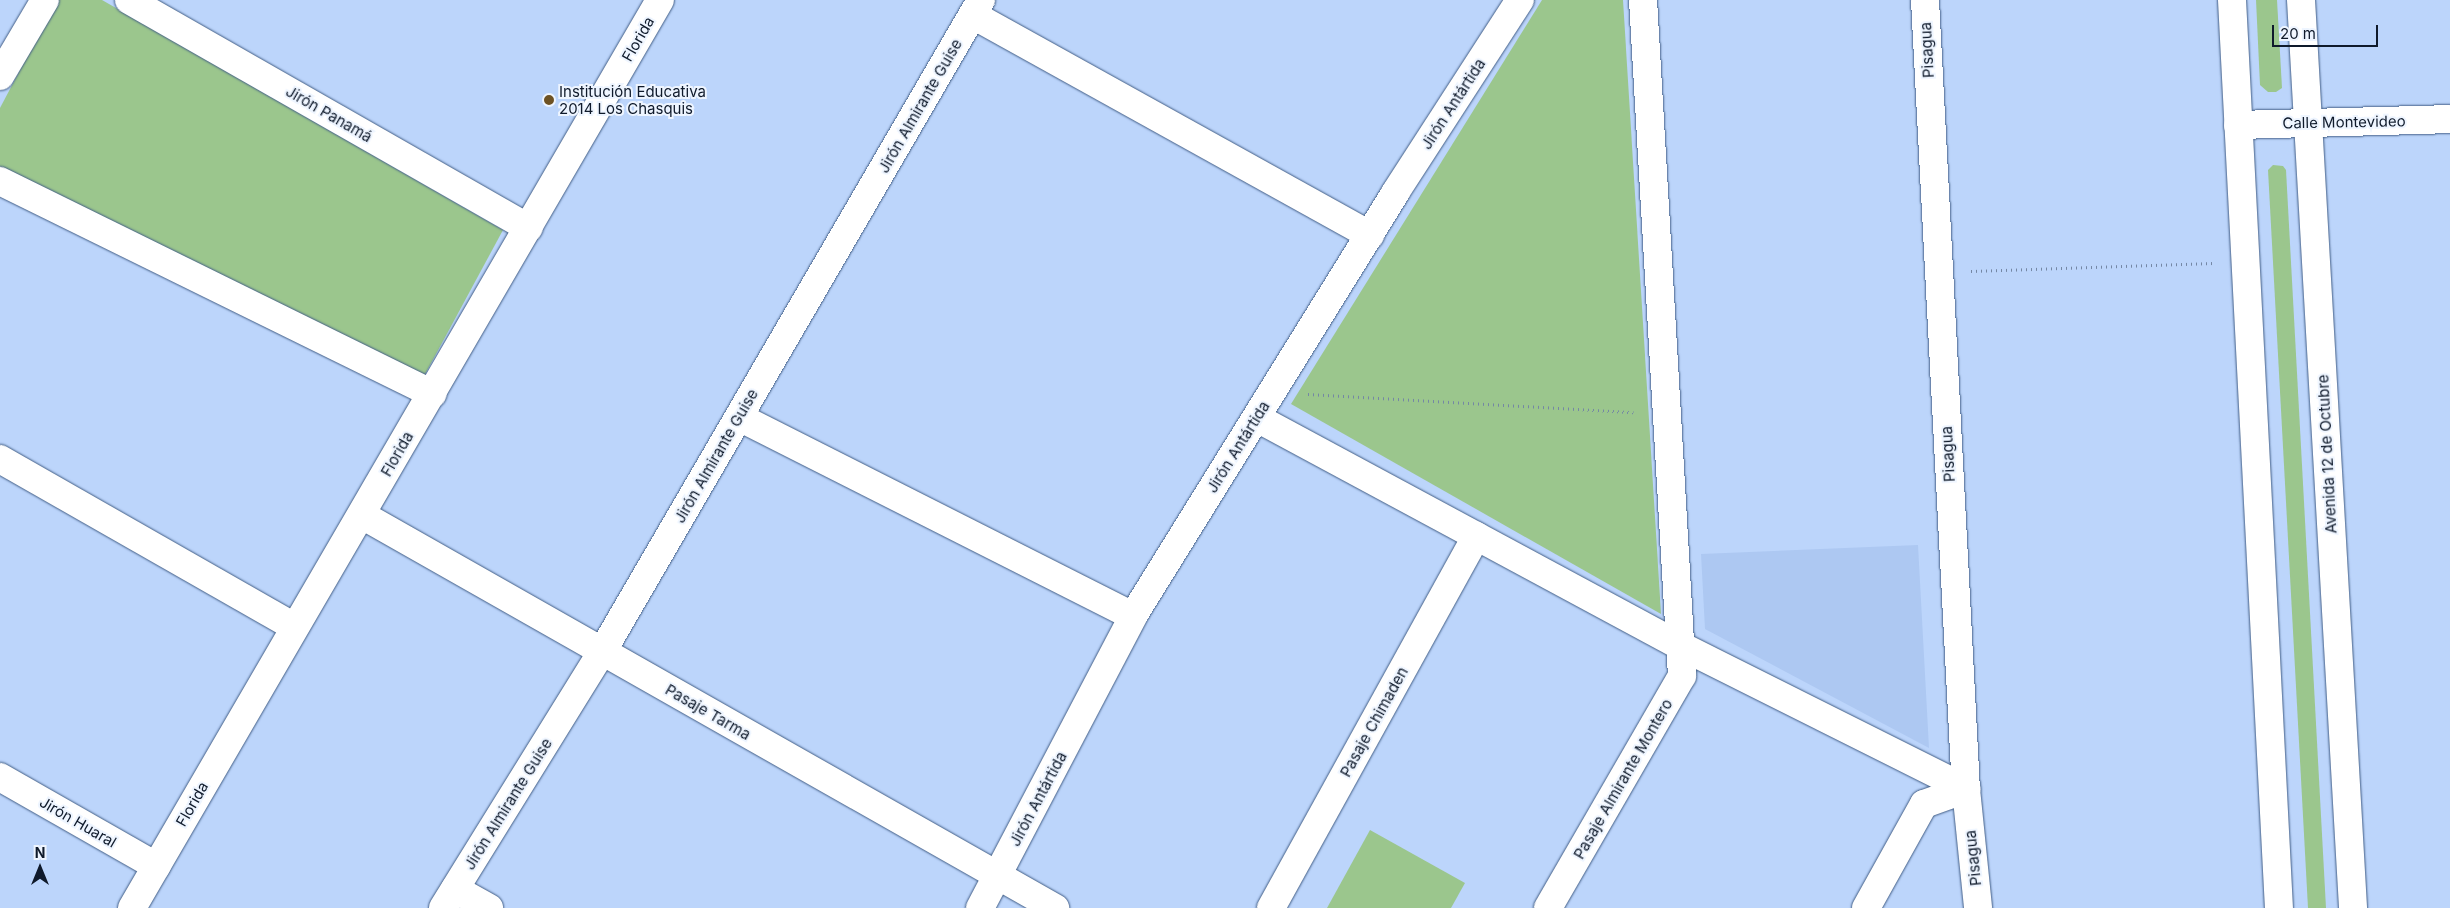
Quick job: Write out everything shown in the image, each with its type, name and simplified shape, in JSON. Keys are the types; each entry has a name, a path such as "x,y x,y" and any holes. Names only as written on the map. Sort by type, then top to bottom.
{"street":[{"path":"0,76 45,0"},
{"name":"Jirón Panamá","path":"129,0 529,228"},
{"name":"Florida","path":"132,908 660,0"},
{"name":"Jirón Antártida","path":"980,908 1134,616 1370,235 1520,0"},
{"name":"Pasaje Almirante Montero","path":"1548,908 1682,676 1643,0"},
{"name":"Pisagua","path":"1925,0 1966,789 1978,908"},
{"path":"2232,0 2280,908"},
{"name":"Avenida 12 de Octubre","path":"2301,0 2353,908"},
{"path":"977,8 1370,235"},
{"name":"Jirón Almirante Guise","path":"449,898 602,652 977,8"},
{"name":"Calle Montevideo","path":"2238,125 2450,119"},
{"path":"0,181 432,394"},
{"path":"738,418 1134,616"},
{"path":"1256,418 1681,646 1966,789"},
{"path":"0,458 296,628"},
{"name":"Pasaje Tarma","path":"362,515 1055,908"},
{"name":"Pasaje Chimaden","path":"1271,908 1476,536"},
{"name":"Jirón Huaral","path":"0,777 156,866"},
{"path":"1866,908 1924,804 1966,789"},
{"path":"449,898 490,908"}],"path":[{"path":"1939,272 2245,263"},
{"path":"1273,392 1668,414"}],"shaded area":[{"path":"1918,545 1929,748 1705,629 1701,554"}],"green space":[{"path":"57,0 102,0 503,230 422,380 0,170 0,108"},
{"path":"1542,0 1623,0 1661,614 1291,404"},
{"path":"2256,0 2277,0 2282,88 2276,92 2268,92 2260,85"},
{"path":"2273,165 2283,166 2286,170 2326,908 2308,908 2268,170"},
{"path":"1370,830 1465,883 1451,908 1327,908"}],"place":[{"name":"Institución Educativa 2014 Los Chasquis","path":"549,100"}]}
